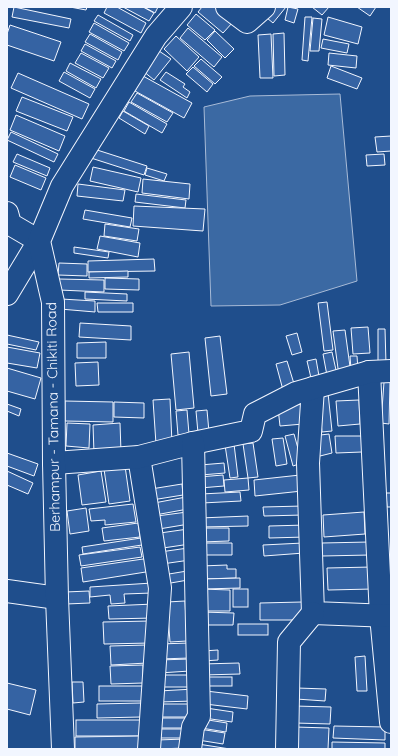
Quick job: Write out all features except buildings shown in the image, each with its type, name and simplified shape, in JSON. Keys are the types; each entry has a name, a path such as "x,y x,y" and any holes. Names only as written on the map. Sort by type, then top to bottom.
{"street":[{"path":"7,294 39,241 62,186 156,36 181,7"},
{"path":"227,7 247,22 264,7"},
{"path":"7,213 10,224 39,241"},
{"name":"Berhampur - Tamana - Chikiti Road","path":"39,241 53,302 57,598 63,749"},
{"path":"54,463 139,457 193,443 251,431 255,414 296,393 369,372 391,371"},
{"path":"369,372 386,616 391,722"},
{"path":"287,749 289,642 313,613 308,463 313,388"},
{"path":"190,749 193,727 200,716 193,443"},
{"path":"139,457 160,588 150,749"},
{"path":"7,591 57,598"},
{"path":"313,613 386,616"}],"water":[{"path":"340,94 357,281 280,305 211,306 204,107 250,96"}]}
